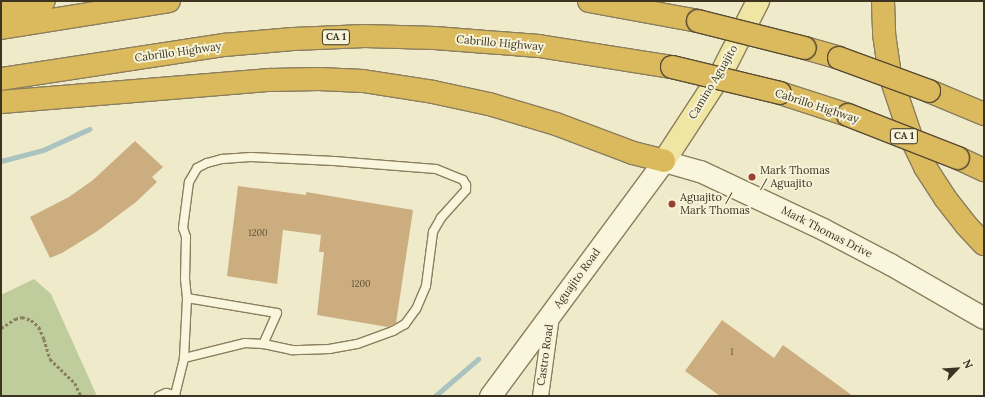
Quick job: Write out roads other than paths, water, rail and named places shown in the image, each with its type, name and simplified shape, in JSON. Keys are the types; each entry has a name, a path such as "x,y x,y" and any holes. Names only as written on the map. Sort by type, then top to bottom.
{"highway":[{"path":"1,12 44,1"},
{"path":"1,28 169,1"},
{"path":"589,1 698,20 771,38 839,58 929,91 984,114"},
{"path":"883,1 884,34 890,75 912,140 925,167 945,198 966,225 984,244"},
{"name":"Cabrillo Highway","path":"1,79 224,45 293,39 365,36 449,38 539,46 672,67 746,84 814,104 881,127 984,170"},
{"path":"1,102 270,80 319,79 363,81 433,92 489,104 556,124 633,152 664,160"}],"main road":[{"name":"Camino Aguajito","path":"664,160 722,72 758,1"}],"street":[{"name":"Aguajito Road","path":"490,396 664,160"},
{"name":"Mark Thomas Drive","path":"664,160 700,171 823,229 984,318"},
{"name":"Castro Road","path":"540,396 551,315"}],"lane":[{"path":"159,396 166,393 176,395 184,358 187,298 185,279 186,237 183,228 188,182 197,168 207,163 222,159 251,157 334,161 436,169 463,180 466,185 466,190 441,218 433,232 426,286 416,309 405,324 393,331 356,344 330,349 292,350 263,344 245,343 184,358"},
{"path":"187,298 277,313 263,344"}],"waterway":[{"path":"1,161 43,150 89,129"},
{"path":"435,396 478,359"}],"place":[{"name":"Mark Thomas / Aguajito","path":"752,177"},
{"name":"Aguajito / Mark Thomas","path":"672,204"}]}
